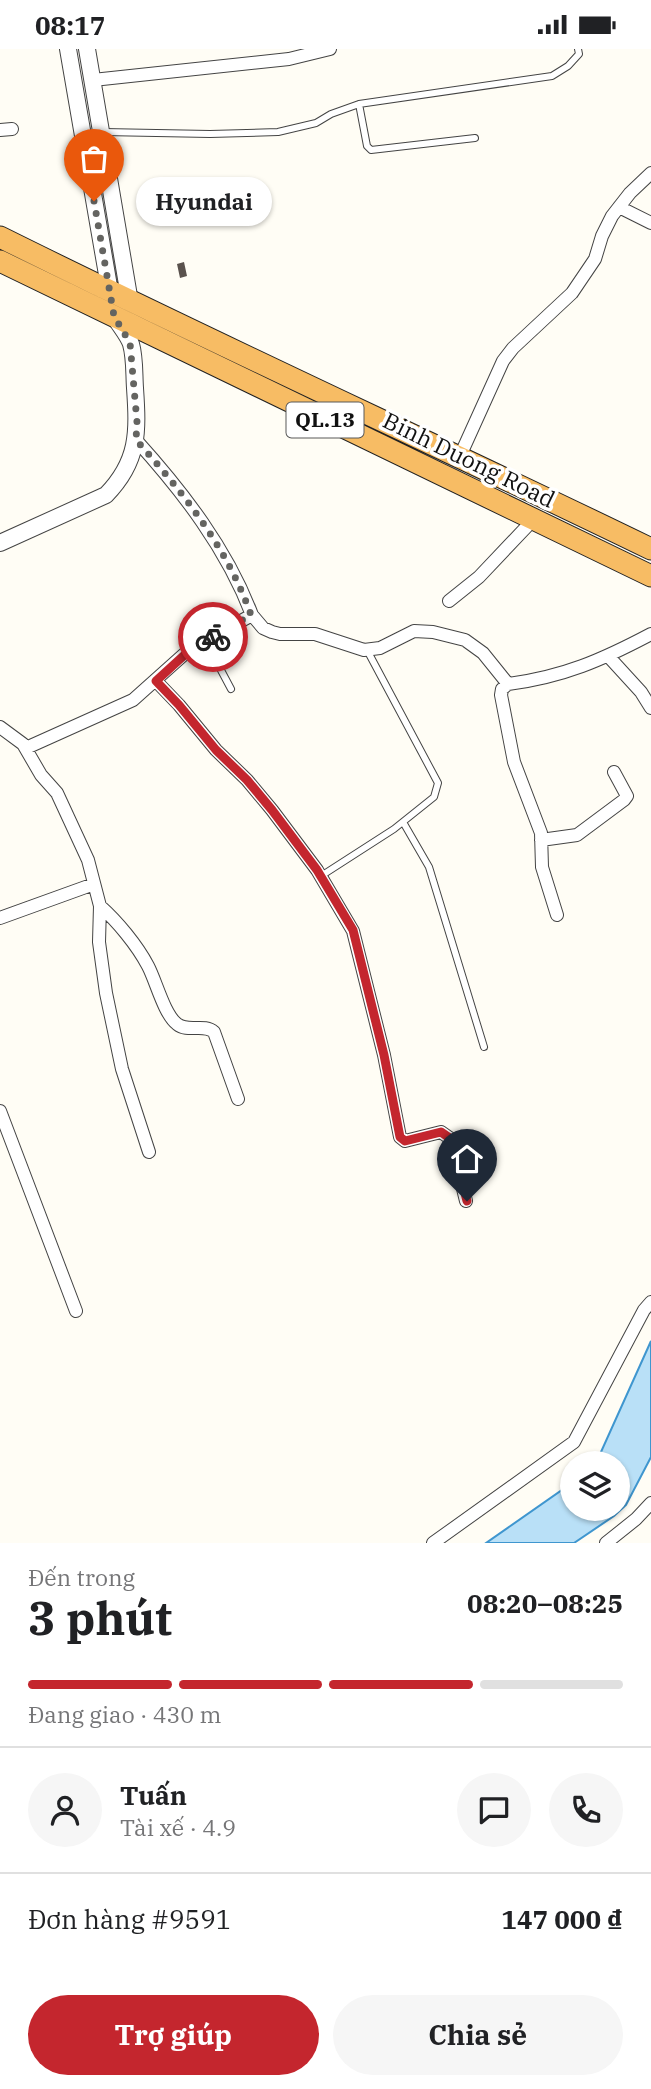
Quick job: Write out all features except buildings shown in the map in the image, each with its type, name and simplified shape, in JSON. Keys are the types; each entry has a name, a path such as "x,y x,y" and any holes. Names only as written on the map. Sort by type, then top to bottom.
{"highway":[{"name":"Binh Duong Road","path":"0,237 130,302 460,456 651,549"},
{"name":"Binh Duong Road","path":"0,261 114,316 133,335 651,576"},
{"path":"110,292 114,316"},
{"path":"130,302 133,335"}],"street":[{"path":"68,49 110,292"},
{"path":"87,49 130,302"},
{"path":"93,79 289,59 330,49"},
{"path":"460,456 503,361 513,348 572,293 595,259 602,236 619,207 651,173"},
{"path":"619,207 651,223"},
{"path":"0,544 106,495 132,459 137,422 133,335"},
{"path":"136,440 198,516 240,584 251,615 263,628 280,634 315,634 368,650 380,648 414,631 433,632 475,645 508,684"},
{"path":"449,601 494,563 533,520"},
{"path":"26,748 133,700 191,649 251,615"},
{"path":"557,915 544,876 541,833 514,762 502,689 508,684 578,669 609,657 651,634"},
{"path":"609,657 641,692 651,708"},
{"path":"156,681 216,750 247,780 321,876 356,940 384,1055 400,1137 405,1141 414,1140 441,1132 451,1139 467,1201"},
{"path":"0,726 26,748 41,775 57,793 68,811 88,860 100,906 100,965 122,1069 149,1152"},
{"path":"541,840 577,835 625,800 627,796 614,772"},
{"path":"0,918 94,884"},
{"path":"100,906 147,963 177,1024 182,1027 210,1028 214,1031 238,1098"},
{"path":"0,1111 76,1311"},
{"path":"433,1543 574,1442 644,1310 651,1302"},
{"path":"606,1543 651,1503"}],"lane":[{"path":"101,132 278,132 316,123 331,114 359,104 552,76 568,66 579,54 578,49"},
{"path":"359,104 366,146 371,150 475,138"},
{"path":"205,641 231,689"},
{"path":"321,876 403,822 434,797 438,783 368,650"},
{"path":"403,822 429,867 484,1047"}],"water":[{"path":"651,1341 651,1457 630,1497 630,1451 601,1451"},
{"path":"560,1491 560,1521 607,1521 574,1543 486,1543"}],"way so far":[{"path":"94,201 114,316 130,343 133,359 136,440 198,516 240,584 251,615 213,637"}],"place":[{"name":"Hyundai","path":"94,201"}],"route":[{"path":"213,637 191,649 156,681 179,705 198,731 247,780 321,876 353,930 384,1055 400,1137 405,1141 441,1132 446,1134 451,1139 467,1201"}]}
